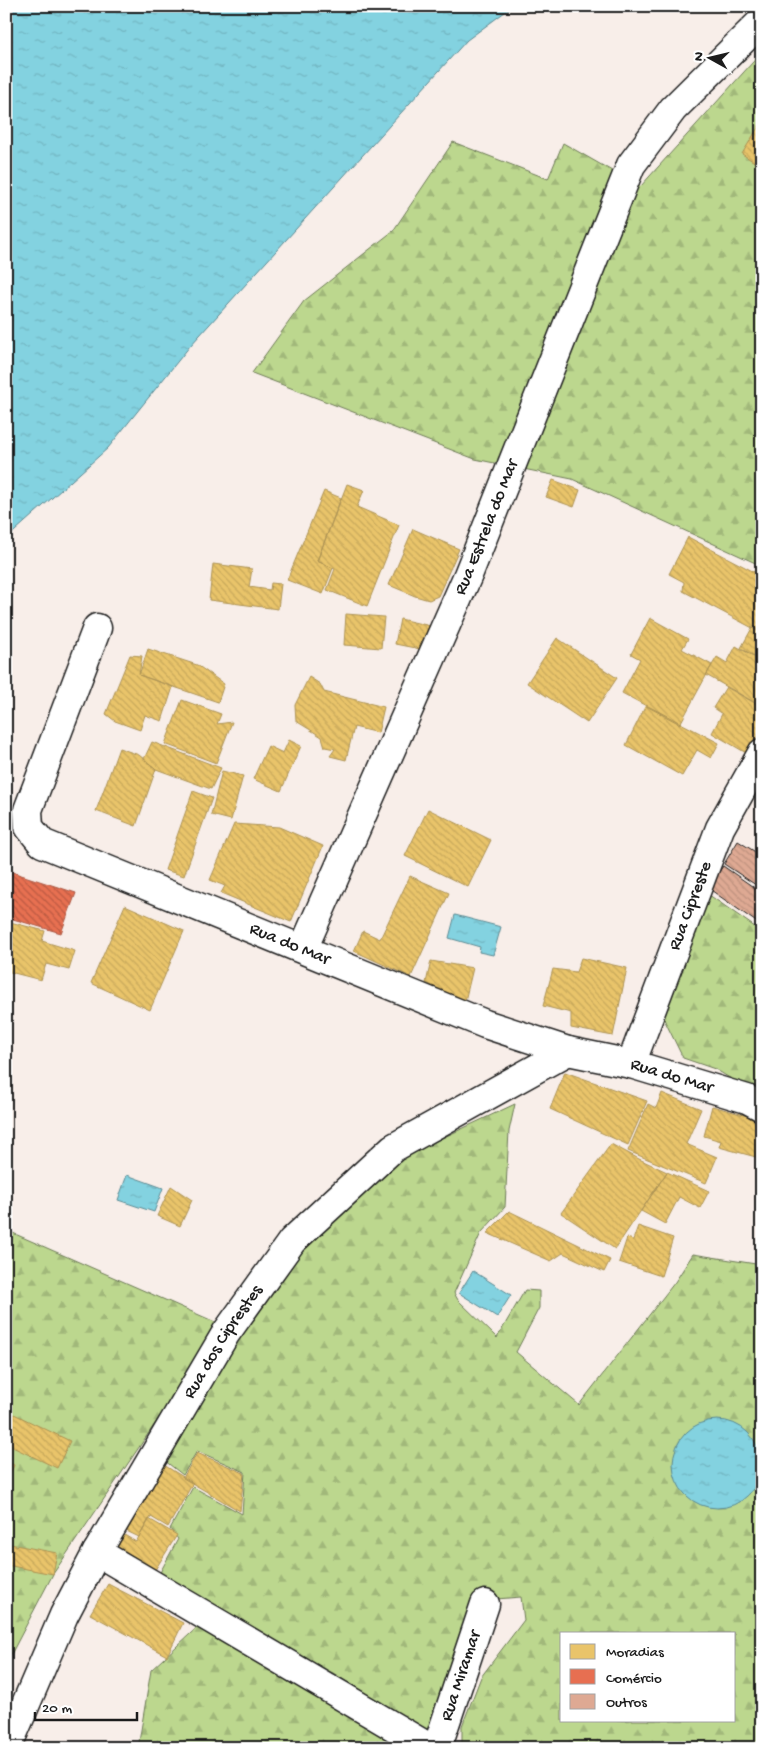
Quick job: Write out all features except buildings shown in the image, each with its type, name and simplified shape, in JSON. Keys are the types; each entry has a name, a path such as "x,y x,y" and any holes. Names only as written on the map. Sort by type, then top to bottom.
{"street":[{"name":"Rua Estrela do Mar","path":"303,949 468,575 631,165 673,109 762,21"},
{"name":"Rua do Mar","path":"97,628 28,810 30,827 42,843 485,1024 568,1051 632,1064 747,1100 762,1107"},
{"name":"Rua Cipreste","path":"632,1064 720,828 762,753"},
{"name":"Rua dos Ciprestes","path":"7,1748 64,1615 97,1552 226,1333 292,1241 393,1148 568,1051"},
{"path":"97,1552 430,1748"},
{"name":"Rua Miramar","path":"437,1748 485,1604"}],"green space":[{"path":"762,52 762,566 572,479 475,459 252,373 304,301 393,231 453,142 548,179 563,143 640,187"},
{"path":"702,890 762,932 762,1090 746,1088 715,1069 683,1058 662,1015"},
{"path":"515,1104 509,1131 505,1207 481,1233 454,1293 458,1300 497,1338 525,1290 539,1291 539,1308 516,1352 579,1405 675,1282 693,1254 762,1265 762,1748 522,1748 506,1741 509,1748 462,1748 462,1726 481,1677 524,1620 521,1597 484,1600 432,1735 333,1673 277,1646 156,1580 178,1539 170,1529 193,1487 242,1514 245,1472 197,1451 183,1475 160,1457 298,1241 393,1161"},
{"path":"6,1230 222,1325 53,1574 6,1664"},
{"path":"203,1622 416,1748 138,1748 151,1670"}],"water":[{"path":"6,6 513,6 467,40 190,346 108,448 6,539"},
{"path":"455,915 501,927 493,955 479,952 480,947 449,938"},
{"path":"127,1175 163,1188 154,1212 118,1200"},
{"path":"473,1271 511,1295 497,1317 459,1293"},
{"path":"717,1420 734,1423 748,1433 758,1447 761,1464 758,1481 748,1495 734,1505 717,1508 700,1505 686,1495 676,1481 673,1464 676,1447 686,1433 700,1423"}]}
